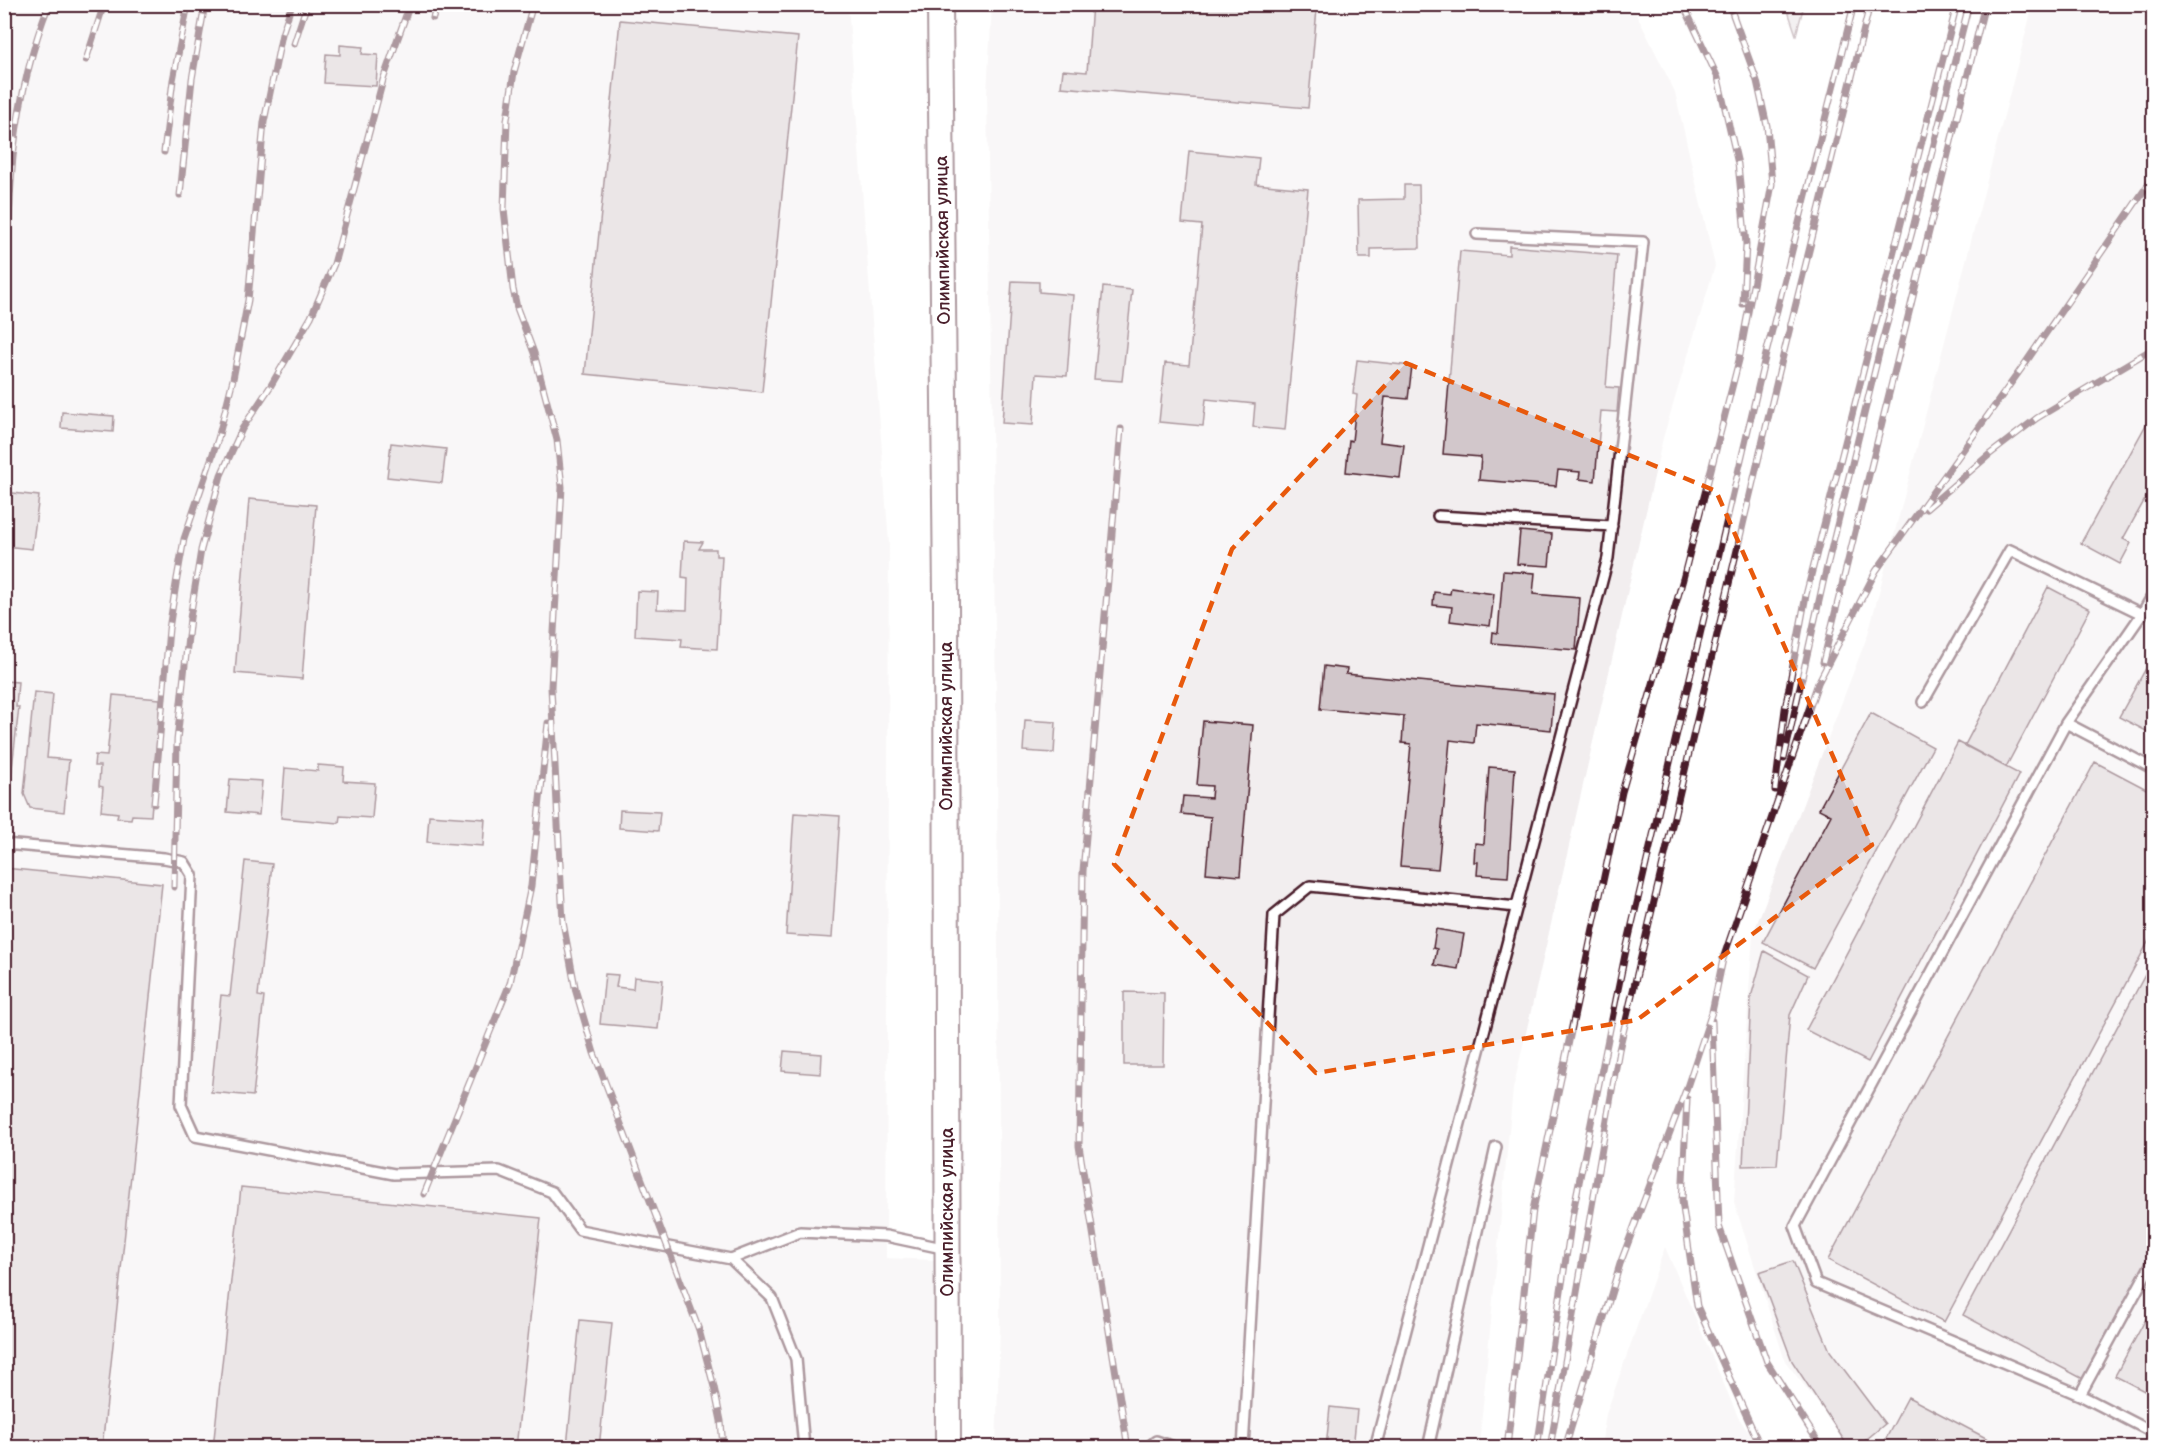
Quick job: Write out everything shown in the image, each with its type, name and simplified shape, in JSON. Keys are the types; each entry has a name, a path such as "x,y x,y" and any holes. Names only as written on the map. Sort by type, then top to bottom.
{"street":[{"name":"Олимпийская улица","path":"940,4 946,597 948,1448"}],"lane":[{"path":"1375,1448 1608,558 1642,242 1477,234"},
{"path":"1438,516 1612,526"},
{"path":"1923,702 2010,550 2142,614"},
{"path":"2154,593 2142,614 2066,723 1795,1226 1816,1283 2080,1395 2154,1433"},
{"path":"2066,723 2154,769"},
{"path":"4,844 164,858 184,862 192,875 181,1106 195,1136 394,1174 499,1171 552,1192 580,1230 731,1259 800,1232 886,1236 947,1249"},
{"path":"1243,1448 1274,915 1310,886 1517,907"},
{"path":"1428,1448 1496,1147"},
{"path":"731,1259 772,1298 796,1359 804,1448"},
{"path":"2080,1395 2154,1259"},
{"path":"1147,1448 1156,1441 1177,1448"}],"highlighted area":[{"path":"1406,363 1716,491 1872,845 1637,1020 1316,1073 1114,864 1232,549"}],"shaded area":[{"path":"5,5 848,5 889,543 886,1258 936,1260 938,1447 5,1448"},
{"path":"992,5 1632,5 1675,92 1715,266 1663,438 1513,1089 1479,1447 996,1447 1000,1327 997,766 987,93"},
{"path":"1786,5 1804,5 1796,35"},
{"path":"2033,5 2153,5 2153,1447 1852,1447 1785,1361 1734,1202 1753,934 1868,634"},
{"path":"1665,1247 1738,1417 1759,1447 1601,1447 1606,1414"}],"building":[{"path":"1092,4 1147,6 1147,4 1265,4 1317,9 1308,108 1061,87 1063,70 1087,72"},
{"path":"620,20 798,37 762,392 585,374"},
{"path":"340,45 363,47 362,54 378,55 376,86 324,83 326,54 340,55"},
{"path":"1189,151 1259,158 1256,184 1308,189 1285,430 1253,427 1255,404 1206,399 1203,426 1159,422 1165,363 1189,365 1202,225 1182,223"},
{"path":"1404,185 1419,185 1420,248 1371,249 1371,258 1359,258 1358,200 1404,199"},
{"path":"1509,246 1617,255 1606,387 1619,388 1617,412 1601,411 1595,481 1579,479 1580,472 1558,470 1556,486 1479,480 1481,457 1443,454 1460,251 1509,255"},
{"path":"1012,281 1039,282 1039,292 1073,295 1067,376 1036,374 1033,425 1002,423"},
{"path":"1103,287 1132,290 1122,381 1094,379"},
{"path":"1357,360 1412,366 1408,399 1385,397 1380,442 1404,445 1400,478 1346,472 1357,395 1353,394"},
{"path":"2154,410 2154,483 2123,539 2131,543 2120,564 2081,543"},
{"path":"62,412 114,416 113,432 61,428"},
{"path":"391,443 446,449 442,483 387,477"},
{"path":"4,492 39,496 32,549 4,546"},
{"path":"249,499 316,505 302,679 235,673"},
{"path":"1520,531 1552,534 1549,566 1517,564"},
{"path":"684,541 703,542 699,549 716,549 716,556 722,556 717,649 681,647 682,639 635,636 637,591 658,592 657,609 687,610 688,578 682,577"},
{"path":"1503,571 1535,573 1533,594 1580,598 1576,650 1492,643 1493,632 1498,633"},
{"path":"2048,587 2090,609 2006,767 1965,745"},
{"path":"1451,588 1494,594 1490,626 1450,621 1452,607 1433,605 1434,592 1450,594"},
{"path":"2154,654 2154,735 2119,717"},
{"path":"1324,666 1347,669 1346,674 1554,694 1551,730 1476,723 1474,743 1450,740 1438,869 1400,866 1411,744 1402,743 1404,716 1320,709"},
{"path":"4,681 18,682 16,707 19,707 8,803 4,803"},
{"path":"34,692 53,694 47,758 69,760 64,812 30,808 24,794"},
{"path":"113,695 160,699 151,816 132,815 131,819 117,818 118,813 101,811 103,787 99,786 100,766 94,766 95,755 107,756"},
{"path":"1871,713 1933,747 1813,968 1763,942 1831,815 1819,809"},
{"path":"1025,720 1056,722 1054,753 1023,751"},
{"path":"1203,721 1253,725 1240,876 1206,873 1211,817 1181,814 1183,796 1211,798 1212,786 1197,785"},
{"path":"1958,742 2019,774 1868,1062 1806,1030"},
{"path":"2095,762 2154,793 2154,931 1944,1322 1828,1260"},
{"path":"318,765 344,767 343,781 375,783 372,818 340,816 339,823 281,818 285,768 318,771"},
{"path":"1489,767 1515,769 1508,877 1477,875 1478,862 1474,862 1475,843 1484,844"},
{"path":"230,779 262,781 259,815 227,812"},
{"path":"620,810 660,812 658,831 619,828"},
{"path":"794,813 840,816 832,938 786,935"},
{"path":"429,815 485,819 483,846 427,842"},
{"path":"245,861 272,864 258,996 264,997 253,1096 211,1092 221,995 230,996"},
{"path":"4,868 162,884 102,1448 4,1448"},
{"path":"1436,929 1464,934 1458,969 1434,965 1437,949 1433,948"},
{"path":"1764,951 1808,975 1790,1015 1777,1165 1743,1166 1751,997"},
{"path":"2154,958 2154,1252 2085,1380 1963,1315"},
{"path":"605,974 618,975 616,987 633,989 634,977 663,980 658,1029 600,1024"},
{"path":"1124,992 1164,993 1163,1065 1124,1065"},
{"path":"784,1051 822,1054 821,1074 782,1071"},
{"path":"241,1187 541,1218 516,1448 213,1448"},
{"path":"1793,1261 1830,1351 1885,1424 1856,1448 1849,1448 1792,1361 1759,1272"},
{"path":"2154,1304 2154,1396 2115,1376"},
{"path":"580,1320 612,1323 599,1448 567,1446"},
{"path":"1908,1397 2005,1448 1881,1448"},
{"path":"1330,1407 1357,1410 1353,1448 1326,1448"}],"railway":[{"path":"4,263 12,162 19,111 32,57 49,4"},
{"path":"86,60 104,4"},
{"path":"164,152 173,80 188,4"},
{"path":"180,195 192,79 205,4"},
{"path":"154,804 169,629 176,584 184,539 218,439 233,379 248,300 264,122 282,34 292,4"},
{"path":"294,44 307,4"},
{"path":"174,887 177,740 190,618 201,550 221,475 242,429 270,387 311,317 334,264 383,80 410,4"},
{"path":"433,18 437,4"},
{"path":"533,4 514,72 507,120 504,209 513,289 517,308 534,353 557,440 562,487 551,687 563,922 576,992 594,1053 699,1330 721,1421 723,1448"},
{"path":"1683,4 1718,78 1738,164 1746,244 1743,304"},
{"path":"1507,1448 1533,1210 1622,792 1683,579 1739,360 1772,184 1767,126 1757,81 1729,4"},
{"path":"1537,1448 1573,1212 1626,950 1763,366 1854,4"},
{"path":"1550,1448 1619,1050 1779,372 1870,4"},
{"path":"1775,790 1785,709 1806,595 1957,4"},
{"path":"1784,759 1823,583 1880,349 1969,4"},
{"path":"1823,662 1985,4"},
{"path":"1565,1448 1620,1264 1687,1087 1712,1012 1723,959 1818,683 1876,571 2024,365 2154,176"},
{"path":"1926,509 1990,454 2037,418 2154,348"},
{"path":"1121,429 1083,871 1079,1146 1128,1448"},
{"path":"424,1194 510,983 531,886 548,723"},
{"path":"1712,1021 1719,1226 1767,1362 1822,1448"},
{"path":"1687,1099 1682,1201 1697,1306 1761,1448"}]}
